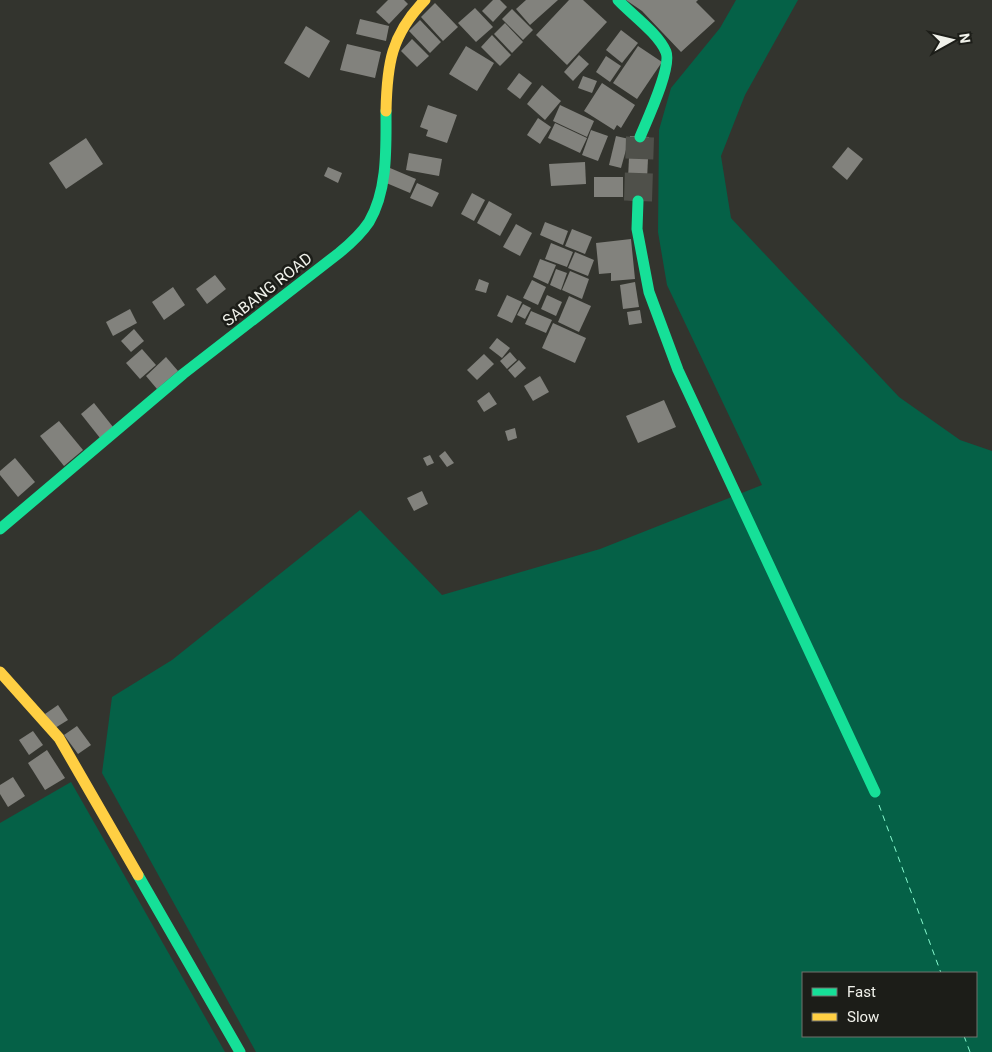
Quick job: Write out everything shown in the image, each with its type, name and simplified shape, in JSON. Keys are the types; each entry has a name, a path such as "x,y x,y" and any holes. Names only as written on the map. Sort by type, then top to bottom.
{"street":[{"name":"SABANG ROAD","path":"0,529 183,374 340,253 360,234 371,218 380,196 385,160 388,72 392,50 401,28 425,0"},
{"path":"618,0 660,43 667,53 668,61 665,73 640,137"},
{"path":"638,201 637,229 649,292 678,370 874,792"},
{"path":"0,672 59,738 240,1052"}],"shaded area":[{"path":"736,0 798,0 745,95 721,156 731,218 899,397 960,440 992,451 992,1052 256,1052 102,773 112,697 172,660 360,510 442,595 600,549 762,485 667,285 658,232 659,130 671,88 720,28"},
{"path":"71,782 225,1052 0,1052 0,823"}],"building":[{"path":"388,0 404,0 408,4 389,24 376,12"},
{"path":"493,0 500,0 507,7 493,22 482,11"},
{"path":"526,0 558,0 530,25 516,9"},
{"path":"569,0 583,0 607,22 567,65 536,35"},
{"path":"626,0 698,0 696,2 715,21 681,52 642,11"},
{"path":"435,3 458,27 443,41 421,17"},
{"path":"475,8 493,27 476,42 458,23"},
{"path":"512,9 533,30 523,40 502,19"},
{"path":"360,19 389,26 386,41 356,34"},
{"path":"420,20 441,42 430,53 409,31"},
{"path":"505,23 523,42 512,53 494,34"},
{"path":"306,26 330,41 309,78 284,63"},
{"path":"621,30 638,43 622,63 606,50"},
{"path":"492,35 511,55 500,66 481,47"},
{"path":"412,39 429,56 417,67 401,51"},
{"path":"347,44 381,52 375,78 340,70"},
{"path":"466,46 494,63 477,91 449,74"},
{"path":"638,46 662,62 637,99 613,83"},
{"path":"579,55 589,64 573,81 564,72"},
{"path":"606,56 621,66 610,82 596,72"},
{"path":"519,73 532,83 520,99 507,89"},
{"path":"583,76 597,81 592,93 578,88"},
{"path":"602,83 635,105 621,128 617,125 614,130 584,111"},
{"path":"542,85 561,101 545,120 527,104"},
{"path":"428,105 457,115 447,143 426,136 428,130 420,127"},
{"path":"560,105 594,121 587,137 553,121"},
{"path":"538,118 551,127 540,144 527,135"},
{"path":"555,123 587,138 580,153 548,138"},
{"path":"591,130 608,136 598,161 582,155"},
{"path":"616,136 629,139 621,168 609,165"},
{"path":"630,136 649,137 646,201 627,200"},
{"path":"86,138 103,164 66,189 49,163"},
{"path":"848,147 863,159 847,180 832,167"},
{"path":"409,153 442,159 439,176 406,170"},
{"path":"585,162 586,184 551,186 549,164"},
{"path":"328,167 342,173 338,183 324,176"},
{"path":"390,168 416,179 410,193 384,182"},
{"path":"594,177 623,177 623,197 594,197"},
{"path":"417,183 439,193 432,207 410,198"},
{"path":"472,193 485,200 474,221 461,214"},
{"path":"489,201 512,214 500,236 477,223"},
{"path":"545,222 568,231 563,245 540,235"},
{"path":"516,224 532,233 520,256 503,247"},
{"path":"572,229 592,237 585,254 565,246"},
{"path":"631,239 635,279 611,281 611,273 599,274 596,243"},
{"path":"551,243 573,252 567,267 545,259"},
{"path":"575,252 594,260 588,276 568,268"},
{"path":"540,259 556,265 548,284 533,277"},
{"path":"556,269 567,273 561,290 550,285"},
{"path":"570,271 589,279 582,299 562,290"},
{"path":"215,275 226,289 207,304 196,289"},
{"path":"479,279 489,283 486,293 475,290"},
{"path":"532,280 546,287 538,305 523,298"},
{"path":"635,282 639,307 623,309 620,285"},
{"path":"173,287 185,305 164,320 152,302"},
{"path":"507,295 522,302 512,323 497,316"},
{"path":"547,295 562,302 556,316 541,309"},
{"path":"569,296 591,306 579,332 558,322"},
{"path":"523,304 531,308 525,319 517,315"},
{"path":"130,309 137,323 113,336 106,322"},
{"path":"640,310 642,323 629,325 627,312"},
{"path":"531,311 552,320 546,333 525,324"},
{"path":"553,323 586,338 575,363 542,348"},
{"path":"134,329 144,341 131,352 121,341"},
{"path":"497,338 510,348 502,358 489,348"},
{"path":"142,349 156,365 140,379 126,363"},
{"path":"510,352 517,360 507,369 500,361"},
{"path":"484,354 494,364 477,380 467,370"},
{"path":"166,357 178,371 157,389 146,376"},
{"path":"519,360 526,368 515,378 508,370"},
{"path":"540,376 549,392 533,401 524,386"},
{"path":"489,392 497,404 484,412 477,401"},
{"path":"664,400 676,427 638,443 626,416"},
{"path":"94,403 113,427 100,438 81,414"},
{"path":"59,421 83,450 64,466 40,436"},
{"path":"515,428 517,438 508,441 505,431"},
{"path":"445,451 454,463 447,467 439,456"},
{"path":"430,455 434,463 427,466 423,458"},
{"path":"15,458 35,482 18,497 0,475 0,471"},
{"path":"422,491 428,504 414,511 407,498"},
{"path":"58,705 68,720 55,728 45,714"},
{"path":"77,726 91,745 78,754 64,735"},
{"path":"33,731 43,745 29,755 19,740"},
{"path":"47,750 65,778 45,790 28,763"},
{"path":"13,777 25,796 8,807 0,794 0,785"}],"ferry route":[{"path":"879,805 941,972"},
{"path":"964,1037 970,1052"}],"tunnel":[{"path":"638,201 640,137"}],"traffic: fast":[{"path":"618,0 651,31 666,52 667,59 662,81 640,137"},
{"path":"0,529 183,374 339,253 359,235 369,222 380,196 386,154 386,111"},
{"path":"638,201 637,229 649,292 678,370 875,792"},
{"path":"138,875 240,1052"}],"traffic: slow":[{"path":"386,111 388,79 393,51 405,26 425,0"},
{"path":"0,672 59,738 138,875"}]}
